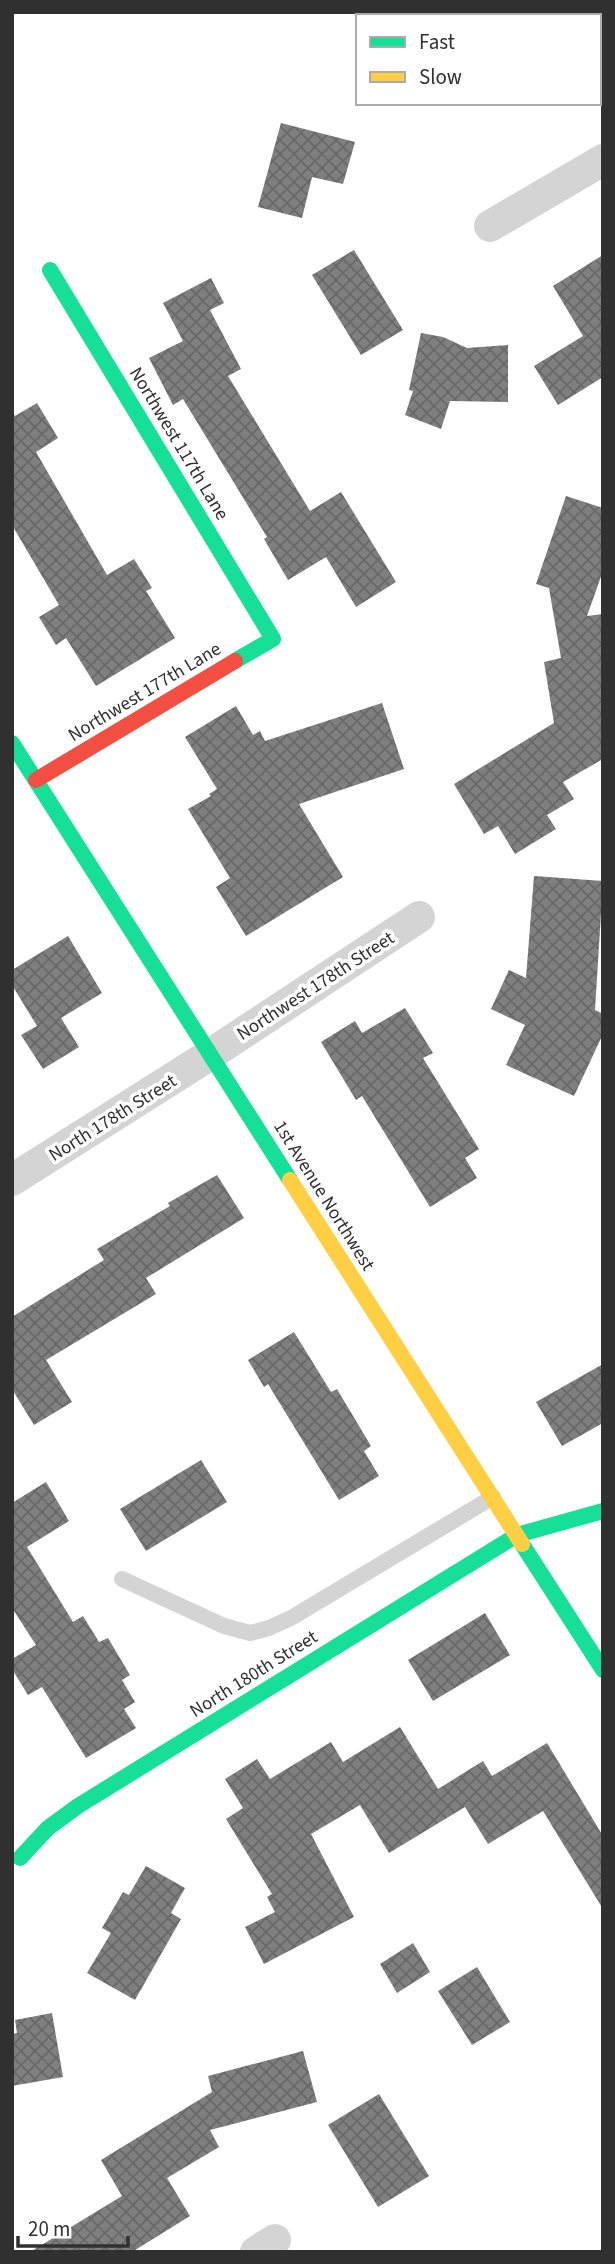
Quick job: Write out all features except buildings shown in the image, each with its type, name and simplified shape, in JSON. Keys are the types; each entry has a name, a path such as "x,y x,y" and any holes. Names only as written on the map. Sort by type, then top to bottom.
{"street":[{"path":"490,226 603,160"},
{"name":"Northwest 117th Lane","path":"50,270 273,639"},
{"name":"Northwest 177th Lane","path":"36,780 273,639"},
{"name":"1st Avenue Northwest","path":"12,743 603,1670"},
{"name":"Northwest 178th Street","path":"211,1054 419,917"},
{"name":"North 178th Street","path":"12,1180 211,1054"},
{"name":"North 180th Street","path":"20,1858 48,1828 78,1806 517,1535 603,1511"}],"lane":[{"path":"122,1579 224,1626 250,1633 291,1618 493,1497"}],"traffic: fast":[{"path":"50,270 273,639 235,661"},
{"path":"12,743 290,1180"},
{"path":"20,1858 48,1828 78,1806 517,1535 603,1511"},
{"path":"522,1544 603,1670"}],"traffic: slow":[{"path":"290,1180 522,1544"}],"traffic: jam":[{"path":"36,780 235,661"}]}
